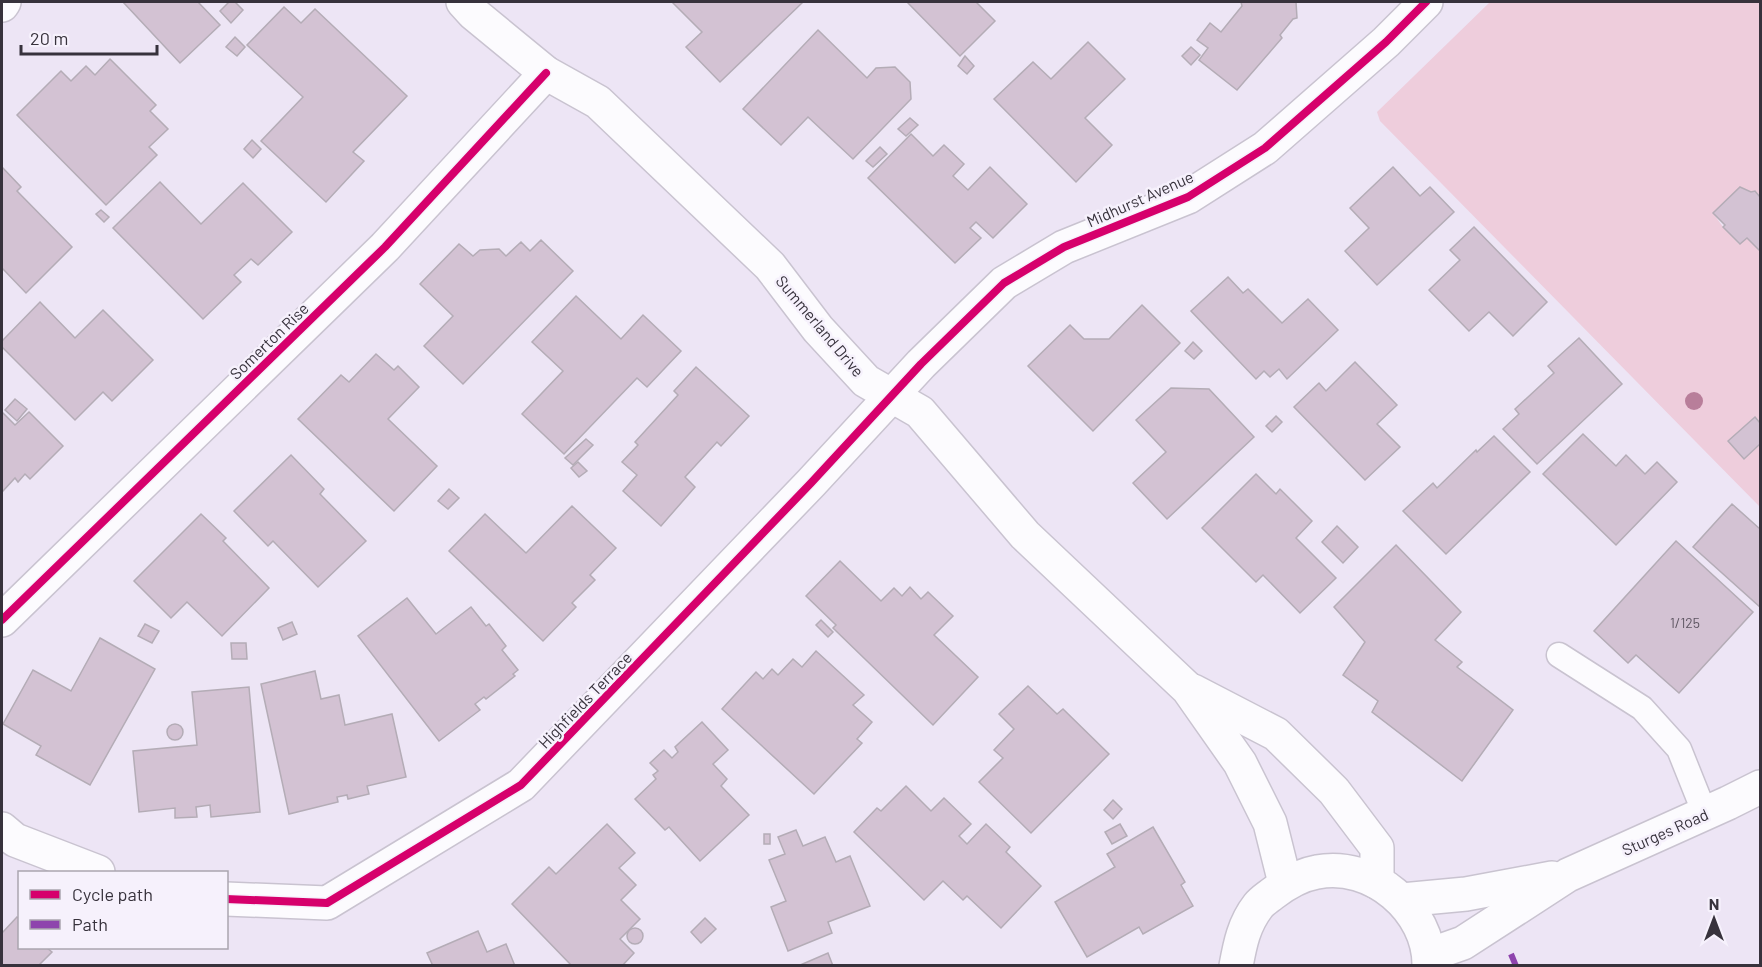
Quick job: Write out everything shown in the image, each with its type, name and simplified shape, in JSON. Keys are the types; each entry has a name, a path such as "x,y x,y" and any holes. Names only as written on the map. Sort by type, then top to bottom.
{"street":[{"name":"Summerland Drive","path":"463,2 473,13 546,73 598,102 770,266 818,329 866,381 920,412 1025,535 1188,689 1240,763 1270,823 1285,883"},
{"name":"Midhurst Avenue","path":"893,395 921,364 1004,283 1064,247 1188,197 1265,148 1386,42 1426,2"},
{"name":"Somerton Rise","path":"2,620 385,247 546,73"},
{"name":"Highfields Terrace","path":"228,899 327,903 521,785 893,395"},
{"name":"Summerland Drive","path":"1188,689 1276,734 1334,791 1377,848 1390,891"},
{"name":"Sturges Road","path":"1429,960 1463,943 1568,875 1761,787"},
{"path":"2,829 15,840 93,871"},
{"path":"1236,966 1242,934 1259,905 1285,883 1317,872 1348,872 1390,891 1420,925 1429,960"},
{"name":"Sturges Road","path":"1390,891 1466,894 1568,875"}],"lane":[{"path":"1558,655 1642,708 1679,749 1705,814"}],"shaded area":[{"path":"1490,2 1760,2 1760,197 1755,192 1740,187 1713,213 1739,244 1747,238 1760,251 1760,507 1380,121 1377,112"}],"building":[{"path":"123,2 198,2 220,25 180,63"},
{"path":"229,2 235,2 243,10 231,23 220,11"},
{"path":"672,2 803,2 720,82 686,47 702,32"},
{"path":"907,2 976,2 995,21 960,56"},
{"path":"1241,2 1296,2 1297,18 1293,19 1280,35 1282,38 1237,90 1199,60 1208,48 1197,40 1210,23 1221,32 1242,6"},
{"path":"284,7 301,23 315,9 407,96 353,152 364,161 326,202 261,141 303,97 247,45"},
{"path":"818,30 867,78 876,68 895,67 910,82 911,99 853,159 808,117 781,145 743,109"},
{"path":"235,37 245,47 237,56 226,47"},
{"path":"1088,42 1125,79 1085,118 1112,145 1076,182 994,99 1033,62 1051,79"},
{"path":"1191,47 1200,55 1191,65 1182,56"},
{"path":"965,56 974,66 967,74 958,66"},
{"path":"110,59 156,105 150,111 168,129 149,147 157,155 106,205 17,115 61,71 71,81 86,66 95,75"},
{"path":"910,118 918,125 906,136 898,129"},
{"path":"911,134 933,156 944,145 964,164 953,176 968,190 990,167 1027,204 993,238 976,222 970,228 981,238 955,263 868,178"},
{"path":"252,140 261,149 253,158 244,149"},
{"path":"880,147 887,154 873,167 866,161"},
{"path":"2,167 21,187 17,191 72,247 26,293 2,268"},
{"path":"1393,167 1420,196 1430,187 1454,212 1377,285 1345,251 1369,228 1350,208"},
{"path":"160,182 201,224 243,183 292,232 258,265 251,259 234,275 241,282 203,319 113,228"},
{"path":"1740,187 1751,192 1755,191 1760,197 1760,251 1747,238 1740,244 1713,213"},
{"path":"101,210 109,217 104,222 96,214"},
{"path":"1474,227 1547,302 1513,336 1489,312 1469,331 1429,290 1460,260 1450,250"},
{"path":"541,240 573,271 463,384 424,346 453,316 420,284 459,244 473,256 480,250 499,249 506,256 521,242 530,251"},
{"path":"1228,277 1243,293 1248,289 1282,323 1308,299 1338,330 1287,379 1279,369 1270,377 1264,371 1256,379 1191,311"},
{"path":"576,296 621,339 643,315 681,351 647,387 637,378 564,454 522,414 563,371 532,342"},
{"path":"40,302 75,338 103,310 153,360 112,401 103,392 75,420 2,347 2,341"},
{"path":"1142,305 1180,343 1093,431 1028,366 1070,325 1084,339 1109,339"},
{"path":"1579,338 1622,384 1537,464 1503,429 1519,414 1515,409 1554,373 1548,366"},
{"path":"1193,342 1202,351 1194,359 1185,351"},
{"path":"376,354 394,370 398,366 419,387 388,419 437,466 394,511 298,419 341,375 349,382"},
{"path":"1355,362 1397,405 1377,424 1400,447 1365,480 1294,407 1319,383 1326,391"},
{"path":"696,367 749,416 721,446 717,442 685,477 695,487 661,526 623,491 637,475 622,462 638,445 635,442 678,395 674,391"},
{"path":"1171,388 1209,389 1254,437 1167,519 1133,483 1166,452 1136,420"},
{"path":"15,399 27,409 17,421 5,410"},
{"path":"2,412 15,425 29,412 63,446 30,479 25,474 18,482 15,478 2,492"},
{"path":"1276,416 1282,422 1272,432 1266,426"},
{"path":"1755,417 1760,423 1760,444 1744,459 1728,441"},
{"path":"1583,434 1616,466 1626,455 1645,474 1657,462 1677,482 1616,545 1543,474"},
{"path":"1494,436 1530,472 1446,554 1403,511 1433,483 1437,488"},
{"path":"586,439 593,445 573,465 565,458"},
{"path":"291,455 324,489 320,494 366,541 318,587 273,541 268,546 234,511"},
{"path":"578,462 587,471 579,477 571,468"},
{"path":"1256,474 1276,494 1280,489 1312,521 1296,538 1336,578 1300,613 1263,575 1256,582 1202,528"},
{"path":"449,489 459,498 448,509 438,501"},
{"path":"1732,504 1760,529 1760,607 1693,547"},
{"path":"572,506 616,548 590,575 595,580 572,603 576,607 543,641 449,551 485,514 526,553"},
{"path":"201,514 226,538 223,541 269,588 222,636 187,602 171,618 134,581"},
{"path":"1337,526 1358,547 1343,563 1322,542"},
{"path":"1676,541 1753,612 1679,693 1636,655 1628,663 1594,631"},
{"path":"1396,545 1461,612 1435,640 1462,662 1457,667 1513,710 1462,781 1372,712 1378,701 1343,675 1365,642 1334,607"},
{"path":"840,561 881,601 894,588 902,596 910,587 921,599 928,592 953,616 934,635 978,677 933,725 833,628 836,625 806,596"},
{"path":"407,598 436,634 471,607 486,626 489,624 506,646 502,650 518,670 513,674 515,676 486,699 484,697 475,704 480,710 439,741 358,636"},
{"path":"821,620 833,632 828,637 816,625"},
{"path":"292,622 297,634 283,640 278,628"},
{"path":"145,624 159,631 152,643 138,636"},
{"path":"100,638 155,669 90,785 36,755 41,746 3,724 33,670 71,691"},
{"path":"231,643 246,643 247,659 232,659"},
{"path":"816,651 864,695 853,705 872,722 857,739 862,743 814,794 722,709 756,672 763,679 772,669 778,675 793,659 802,667"},
{"path":"315,671 321,699 339,695 345,725 392,714 406,777 367,786 369,794 348,799 347,795 337,797 338,802 289,814 261,684"},
{"path":"1028,686 1057,714 1063,709 1109,754 1031,833 979,782 1003,758 994,750 1014,729 999,714"},
{"path":"249,687 260,812 211,817 210,805 196,807 197,817 175,818 175,808 139,812 133,751 197,745 192,692"},
{"path":"702,722 728,750 713,764 727,779 721,786 749,815 700,861 669,827 665,830 635,799 656,779 653,775 658,771 650,763 664,750 672,758 678,752 675,747"},
{"path":"175,724 181,726 183,732 181,738 175,740 169,738 167,732 169,726"},
{"path":"906,786 931,811 944,798 971,824 959,836 967,844 986,824 1010,847 1006,852 1041,886 1001,928 967,896 963,900 943,881 924,900 854,832 877,808 881,811"},
{"path":"1113,800 1122,809 1113,819 1104,810"},
{"path":"607,824 635,853 619,868 636,885 621,900 640,919 620,939 634,953 622,966 572,966 512,904 549,867 556,874"},
{"path":"1120,824 1127,836 1112,844 1105,832"},
{"path":"1153,827 1185,882 1181,885 1193,906 1143,934 1139,927 1087,957 1055,902 1115,867 1107,854"},
{"path":"796,830 803,846 825,837 836,862 850,856 870,906 828,922 832,933 788,951 771,907 786,901 769,860 785,854 778,837"},
{"path":"764,834 770,834 770,844 764,844"},
{"path":"17,917 18,949 48,949 52,952 38,966 2,966 2,933"},
{"path":"705,918 716,929 701,943 691,932"},
{"path":"635,928 641,930 643,936 641,942 635,944 629,942 627,936 629,930"},
{"path":"478,931 487,952 506,944 515,966 433,966 427,953"},
{"path":"828,953 833,966 798,966"}],"marked path":[{"path":"1511,954 1516,966"}],"cycle path":[{"path":"228,899 327,903 521,785 811,483 921,364 1004,283 1064,247 1188,197 1265,148 1386,42 1426,2"},
{"path":"2,620 385,247 546,73"}]}
